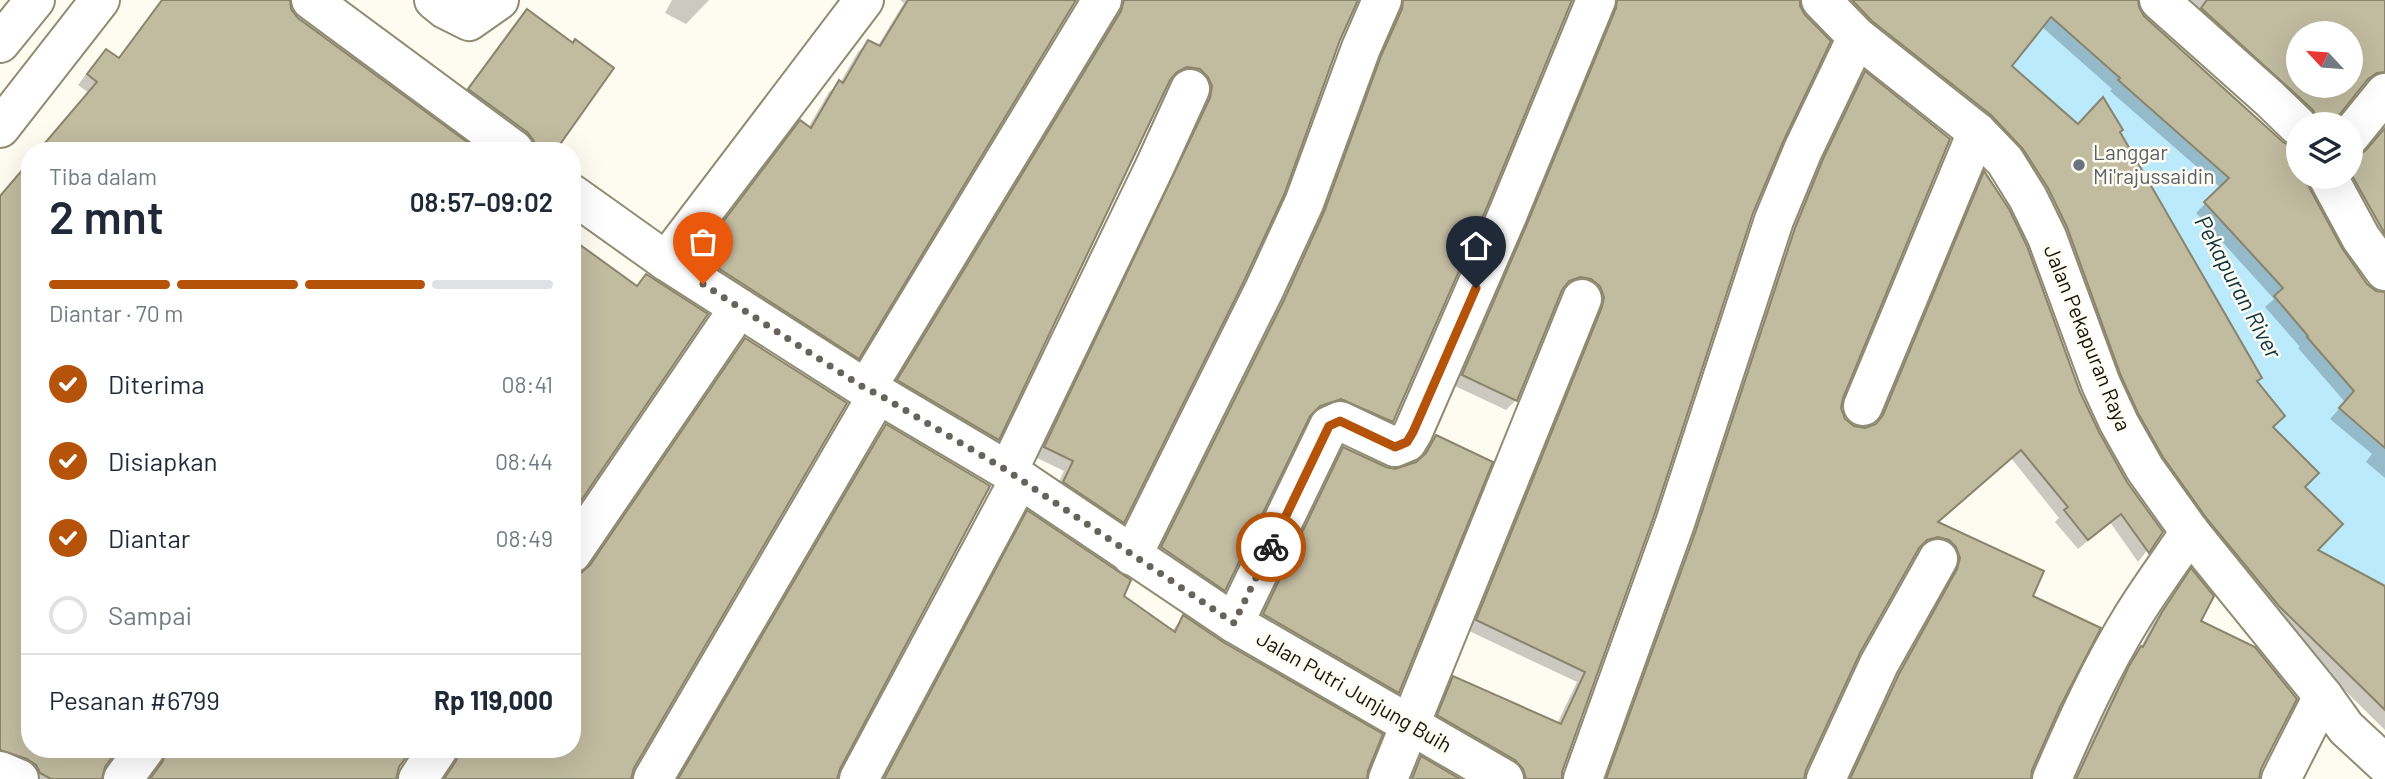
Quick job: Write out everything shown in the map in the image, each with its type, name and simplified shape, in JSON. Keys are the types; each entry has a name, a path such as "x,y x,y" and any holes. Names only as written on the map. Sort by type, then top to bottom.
{"main road":[{"path":"0,43 35,0"},
{"path":"0,128 100,0"},
{"path":"311,0 503,142"},
{"path":"434,0 469,21 499,0"},
{"path":"666,261 864,0"},
{"path":"653,779 872,391 1102,0"},
{"path":"1132,555 1264,290 1304,203 1361,47 1382,0"},
{"path":"1234,623 1329,426 1340,421 1395,447 1407,442 1413,432 1507,216 1596,0"},
{"name":"Jalan Pekapuran Raya","path":"1821,0 1857,37 1977,132 2005,161 2028,198 2056,259 2101,384 2119,424 2145,469 2190,532 2346,728 2385,765"},
{"path":"2159,0 2286,114"},
{"path":"1583,779 1675,523 1774,220 1803,150 1857,37"},
{"path":"859,779 1014,476 1190,89"},
{"path":"2363,120 2385,93"},
{"path":"1863,406 1977,132"},
{"path":"2334,189 2361,238 2385,271"},
{"name":"Jalan Putri Junjung Buih","path":"581,200 666,261 872,391 1014,476 1234,623 1504,779"},
{"path":"1388,779 1582,299"},
{"path":"581,540 739,307"},
{"path":"2052,779 2102,671 2133,616 2190,532"},
{"path":"1826,779 1879,664 1938,559"},
{"path":"2281,779 2323,696"},
{"path":"124,779 139,758"},
{"path":"418,779 432,758"},
{"path":"0,771 19,779"}],"water":[{"name":"Pekapuran River","path":"1913,0 2117,0 2385,317 2385,654 2370,644 2113,217"}],"building":[{"path":"162,0 290,0 291,9 298,18 467,142 46,142 97,82 87,74 106,49 119,58"},
{"path":"908,0 1076,0 859,359 698,255 800,120 811,128 839,80 843,83 868,40 880,46"},
{"path":"1124,0 1358,0 1340,40 1284,195 1124,523 1063,482 1073,461 1044,447 1210,98 1212,86 1200,69 1187,67 1177,72 1170,80 999,440 897,380 1121,11"},
{"path":"1403,0 1572,0 1487,207 1393,422 1341,399 1320,406 1310,416 1225,591 1161,547 1284,300 1324,212 1381,56 1402,9"},
{"path":"1617,0 1800,0 1805,15 1831,41 1753,213 1654,516 1562,772 1562,779 1526,779 1523,769 1515,760 1437,715 1453,676 1561,724 1585,672 1476,620 1602,307 1604,297 1600,286 1591,279 1580,277 1569,281 1562,290 1517,401 1462,375 1527,224"},
{"path":"1852,0 2138,0 2144,16 2286,144 2286,189 2310,189 2342,248 2367,284 2376,291 2385,292 2385,448 2339,408 2354,391 2274,296 2283,288 2204,202 2229,178 2051,17 2012,66 2078,124 2103,97 2123,130 2120,132 2262,378 2257,381 2285,416 2273,427 2319,473 2305,487 2343,524 2318,550 2385,586 2385,710 2279,606 2207,519 2163,457 2121,376 2067,227 2048,188 2023,149 1991,115 1872,21"},
{"path":"2207,0 2385,0 2385,72 2377,73 2363,85 2363,21 2286,21 2286,85 2201,8"},
{"path":"527,9 573,43 575,39 614,68 562,142 534,142 527,132 468,89"},
{"path":"1865,71 1950,139 1843,398 1841,408 1845,419 1854,426 1865,428 1876,424 1883,415 1984,171 2009,209 2027,246 2080,392 2099,432 2127,482 2163,532 2149,553 2121,514 2088,540 2064,510 2068,507 2021,450 1938,522 2044,571 2033,596 2101,628 2060,707 2032,770 2031,779 1850,779 1899,674 1957,569 1960,558 1956,547 1949,540 1938,537 1927,540 1919,548 1860,653 1804,779 1606,779 1696,530 1795,228 1823,159"},
{"path":"2300,98 2353,98 2342,112 2313,110"},
{"path":"2385,128 2385,234 2360,189 2363,189 2363,152"},
{"path":"21,172 21,757 0,750 0,196"},
{"path":"581,246 637,286 646,274 708,314 581,501"},
{"path":"745,338 847,403 634,768 631,779 444,779 457,758 581,758 581,572 590,565"},
{"path":"886,424 990,486 837,779 678,779"},
{"path":"1436,435 1493,462 1399,693 1263,614 1343,447 1395,469 1416,462 1426,453"},
{"path":"1027,510 1131,580 1124,596 1175,632 1183,615 1223,642 1383,734 1367,779 884,779"},
{"path":"2191,568 2214,596 2201,621 2255,647 2297,699 2261,769 2259,779 2076,779 2129,666"},
{"path":"1421,756 1460,779 1412,779"},
{"path":"24,758 112,758 105,767 102,779 51,779 40,773 36,765"},
{"path":"164,758 406,758 399,767 396,779 150,779"}],"way so far":[{"path":"703,284 866,389 1008,471 1019,481 1234,623 1271,547"}],"place":[{"name":"Langgar Mi'rajussaidin","path":"2079,165"}],"route":[{"path":"1271,547 1329,426 1340,421 1395,447 1407,442 1476,288"}]}
